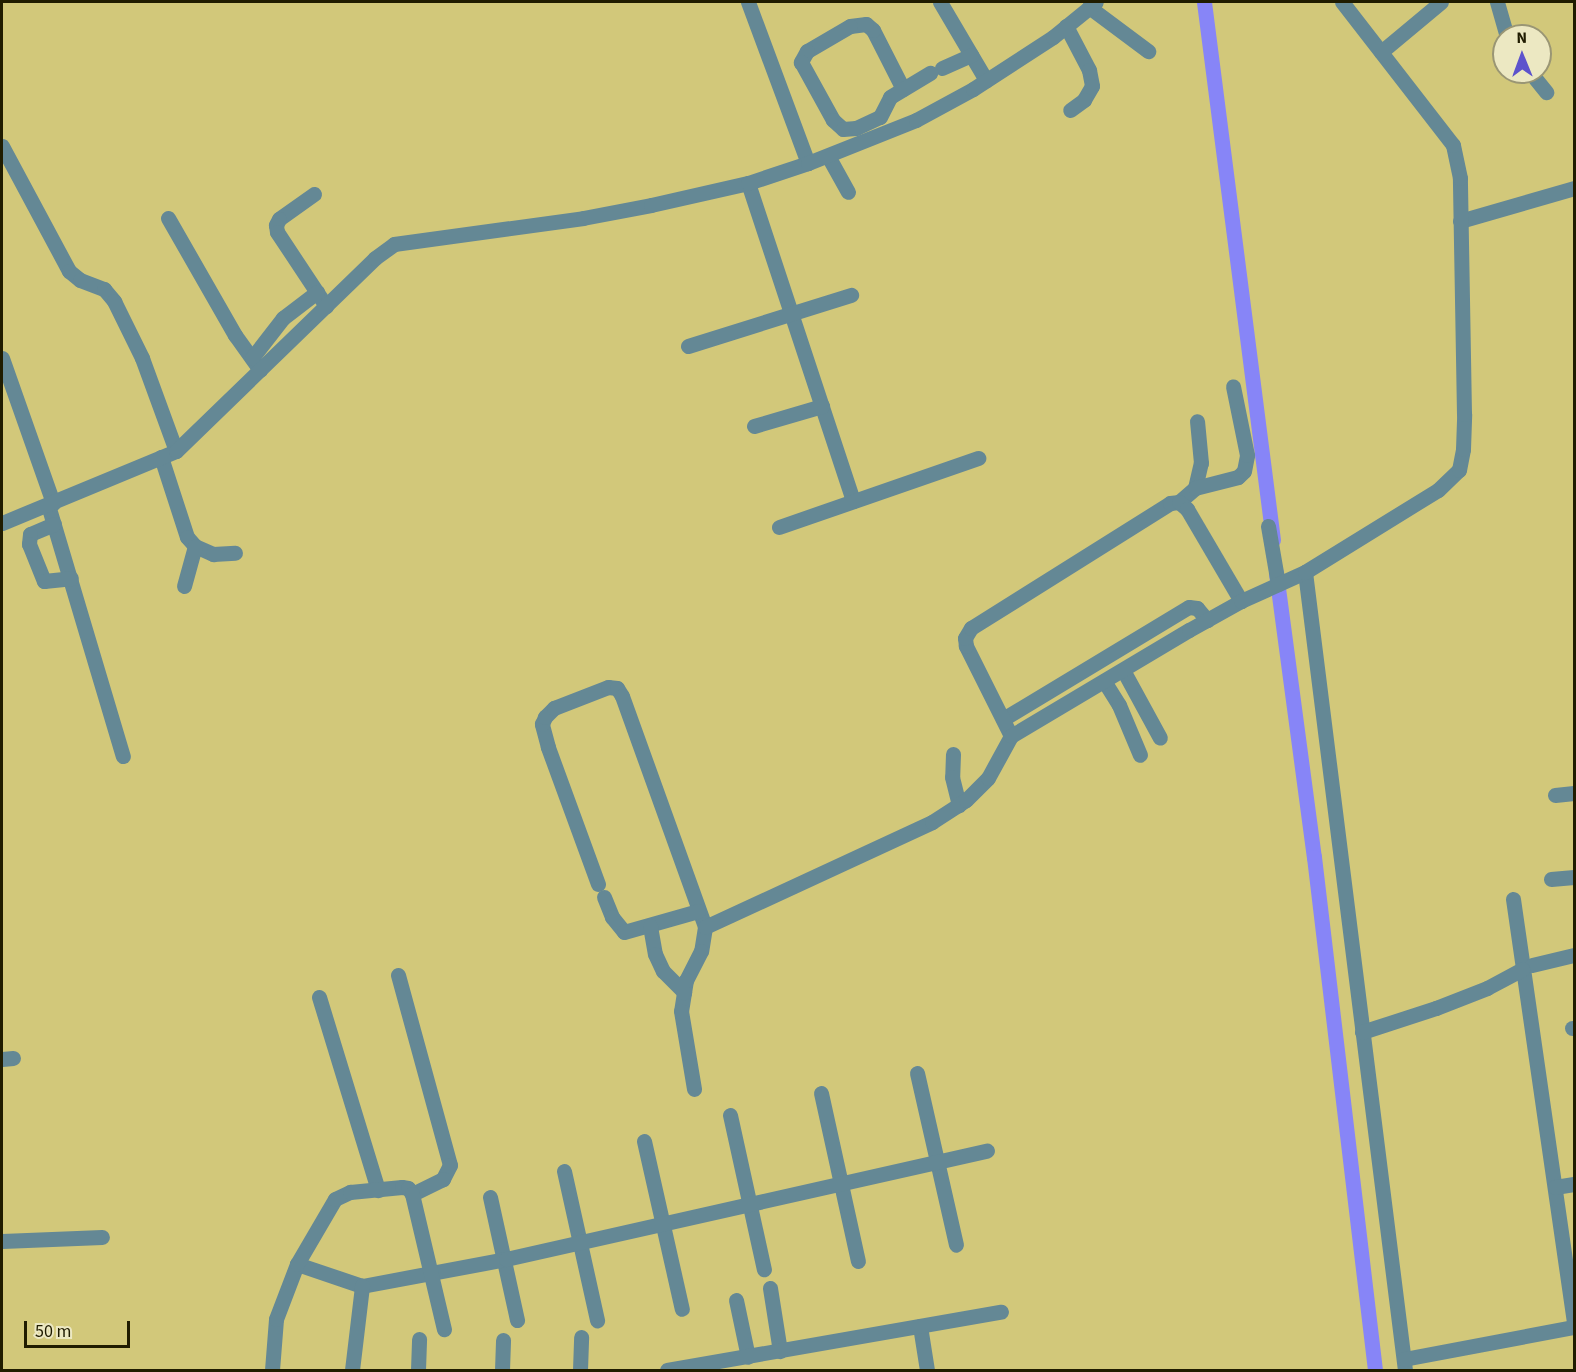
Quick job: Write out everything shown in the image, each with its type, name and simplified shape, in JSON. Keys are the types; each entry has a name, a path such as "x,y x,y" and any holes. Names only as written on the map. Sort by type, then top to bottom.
{"street":[{"path":"748,2 808,163"},
{"path":"940,2 986,81"},
{"path":"705,927 932,822 959,805 988,778 1011,736 1207,620 1291,578 1438,490 1459,470 1463,449 1464,414 1460,178 1453,145 1342,2"},
{"path":"1381,52 1441,2"},
{"path":"1497,2 1503,24"},
{"path":"2,523 176,451 256,364 326,306 375,258 394,244 583,218 748,183 808,163 916,120 986,81 1093,4 1148,51"},
{"path":"903,89 873,30 866,24 850,27 807,51 801,62 833,120 843,129 856,128 880,117 890,97 936,70 971,55"},
{"path":"1065,26 1089,70 1092,86 1084,100 1070,110"},
{"path":"1539,84 1545,92"},
{"path":"2,146 69,271 80,280 104,289 114,302 142,358 176,451"},
{"path":"828,156 848,192"},
{"path":"748,183 853,501"},
{"path":"1460,221 1575,188"},
{"path":"314,194 279,219 276,225 277,232 326,306"},
{"path":"168,218 235,335 256,364"},
{"path":"256,364 283,318 317,292"},
{"path":"688,346 851,295"},
{"path":"2,358 51,504 54,525 123,756"},
{"path":"1011,736 966,646 966,638 971,628 1170,503 1179,502 1195,488 1238,477 1244,471 1247,455 1233,386"},
{"path":"754,426 822,406"},
{"path":"1195,488 1201,463 1197,421"},
{"path":"162,457 187,537 195,546 213,554 235,553"},
{"path":"778,527 978,458"},
{"path":"1179,502 1186,509 1241,601"},
{"path":"54,525 30,534 29,544 44,581 71,578"},
{"path":"1268,526 1291,578 1362,1032 1374,1143 1404,1365 1575,1325 1543,1122 1527,967 1513,899"},
{"path":"184,586 195,546"},
{"path":"1003,719 1189,607 1197,608 1207,620"},
{"path":"1123,670 1160,738"},
{"path":"1104,681 1119,705 1140,755"},
{"path":"694,1089 681,1011 692,964 701,951 705,927 622,696 617,688 608,687 554,708 544,717 542,724 548,747 601,890 621,931 650,926 698,911"},
{"path":"953,754 952,777 959,805"},
{"path":"1555,795 1575,793"},
{"path":"1551,879 1575,877"},
{"path":"650,926 655,954 663,971 684,992"},
{"path":"1362,1032 1436,1008 1487,988 1527,967 1575,955"},
{"path":"398,975 450,1165 443,1179 412,1194"},
{"path":"319,997 378,1190"},
{"path":"917,1073 956,1245"},
{"path":"820,1093 858,1262"},
{"path":"730,1115 764,1269"},
{"path":"644,1141 682,1309"},
{"path":"297,1264 362,1286 506,1259 987,1151"},
{"path":"564,1171 597,1320"},
{"path":"1555,1187 1575,1184"},
{"path":"272,1371 276,1319 297,1264 335,1199 350,1192 408,1188 412,1194 444,1329"},
{"path":"490,1197 506,1259 517,1320"},
{"path":"2,1241 102,1237"},
{"path":"352,1371 362,1286"},
{"path":"770,1288 780,1351"},
{"path":"736,1300 748,1357"},
{"path":"667,1371 1001,1312"},
{"path":"920,1326 927,1371"},
{"path":"579,1371 581,1337"},
{"path":"418,1371 419,1339"},
{"path":"502,1371 503,1340"}],"waterway":[{"path":"1204,2 1273,540"},
{"path":"1276,573 1314,857 1375,1370"}]}
